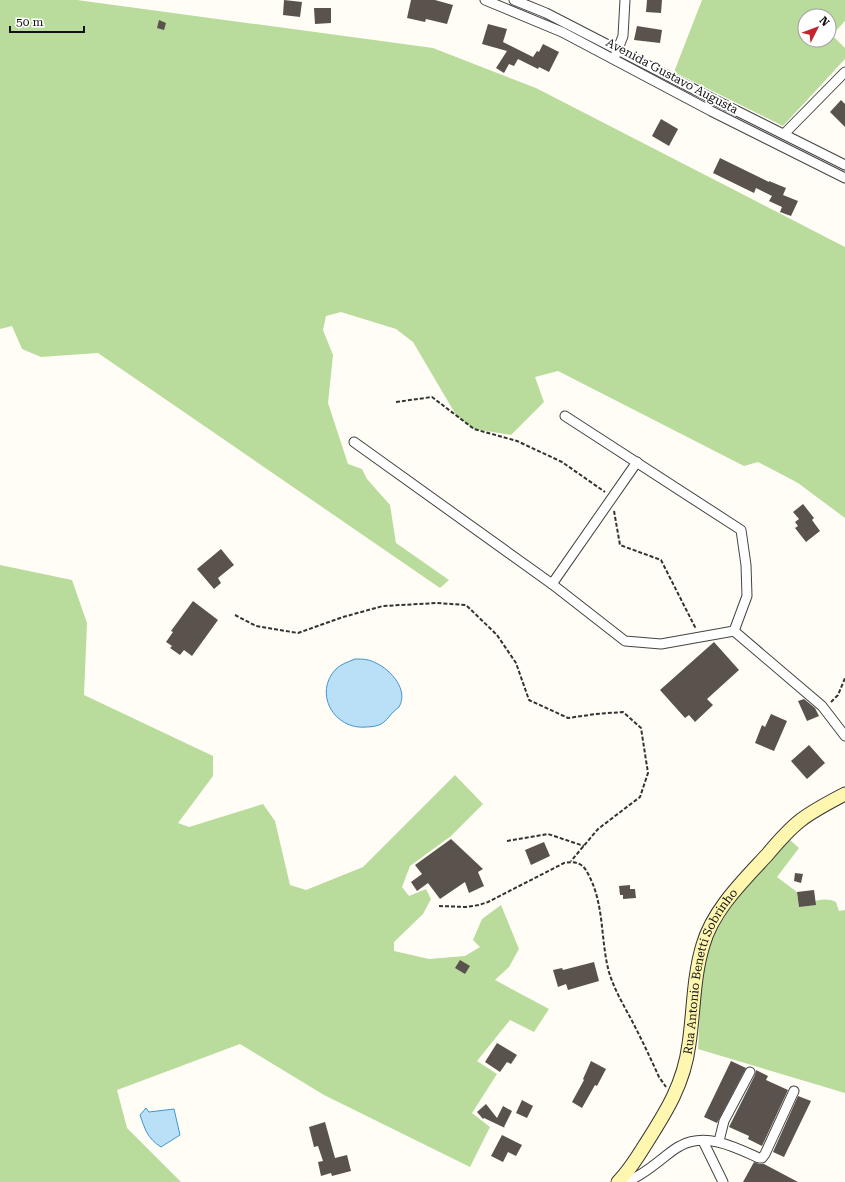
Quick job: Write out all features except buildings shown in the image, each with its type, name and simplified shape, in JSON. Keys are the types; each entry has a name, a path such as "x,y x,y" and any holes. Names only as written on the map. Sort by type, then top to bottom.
{"main road":[{"name":"Rua Antonio Benetti Sobrinho","path":"618,1182 630,1168 666,1113 682,1077 690,1044 696,970 703,943 714,920 726,901 739,885 783,837 800,821 818,808 845,794"}],"street":[{"name":"Avenida Gustavo Augusta","path":"485,0 562,32 711,111 845,178"},
{"name":"Avenida Gustavo Augusta","path":"514,0 546,13 845,165"},
{"path":"613,58 623,36 625,0"},
{"path":"784,134 845,72"},
{"path":"565,416 741,530 746,564 747,596 734,630"},
{"path":"354,442 552,584 625,641 661,644 734,630"},
{"path":"552,584 637,462"},
{"path":"734,630 822,706 845,736"},
{"path":"719,1141 724,1121 750,1072"},
{"path":"626,1182 646,1171 680,1146 694,1141 719,1141 762,1158 794,1091"},
{"path":"703,1141 723,1182"}],"path":[{"path":"396,402 432,397 474,429 517,441 562,462 612,497 620,545 661,560 701,637"},
{"path":"235,615 256,626 298,633 343,617 383,606 437,603 466,606 496,634 516,663 529,700 568,718 623,712 641,728 648,774 640,797 598,829 571,861"},
{"path":"822,706 834,699 845,678"},
{"path":"507,841 548,834 584,846"},
{"path":"439,906 479,905 488,902 545,871 564,863 571,861 584,867 588,872 597,897 602,920 608,964 620,1001 661,1080 675,1095"}],"green space":[{"path":"0,0 77,0 433,48 536,88 845,247 845,518 798,483 758,462 744,466 558,371 535,377 544,402 511,435 474,429 456,415 413,342 396,329 341,312 326,316 323,330 333,355 328,403 348,464 362,469 367,479 390,505 396,543 449,580 440,588 98,353 41,357 22,349 12,326 0,329"},
{"path":"702,0 845,0 845,21 837,30 837,8 797,8 797,48 837,48 837,40 845,48 845,59 783,126 674,72"},
{"path":"0,565 72,580 87,623 84,695 213,756 213,776 178,823 189,827 263,804 275,821 290,885 306,890 363,867 455,775 483,804 451,836 410,866 402,887 409,896 426,889 431,899 423,914 394,942 394,951 429,959 465,956 480,947 473,940 482,919 501,905 519,949 509,967 495,980 549,1009 534,1032 510,1020 477,1061 497,1074 472,1113 490,1127 470,1167 324,1095 240,1044 117,1090 127,1128 181,1182 0,1182"},
{"path":"790,840 799,848 777,877 797,892 799,907 817,900 831,900 836,902 839,911 845,910 845,1093 698,1049 701,976 707,953 714,935 736,900"}],"water":[{"path":"355,659 368,660 382,666 393,676 400,687 402,694 399,707 384,722 378,725 368,727 355,726 345,723 336,716 330,708 326,689 329,679 336,669 342,664"},
{"path":"146,1108 149,1112 174,1109 180,1135 161,1147 156,1144 147,1133 140,1115"}]}
